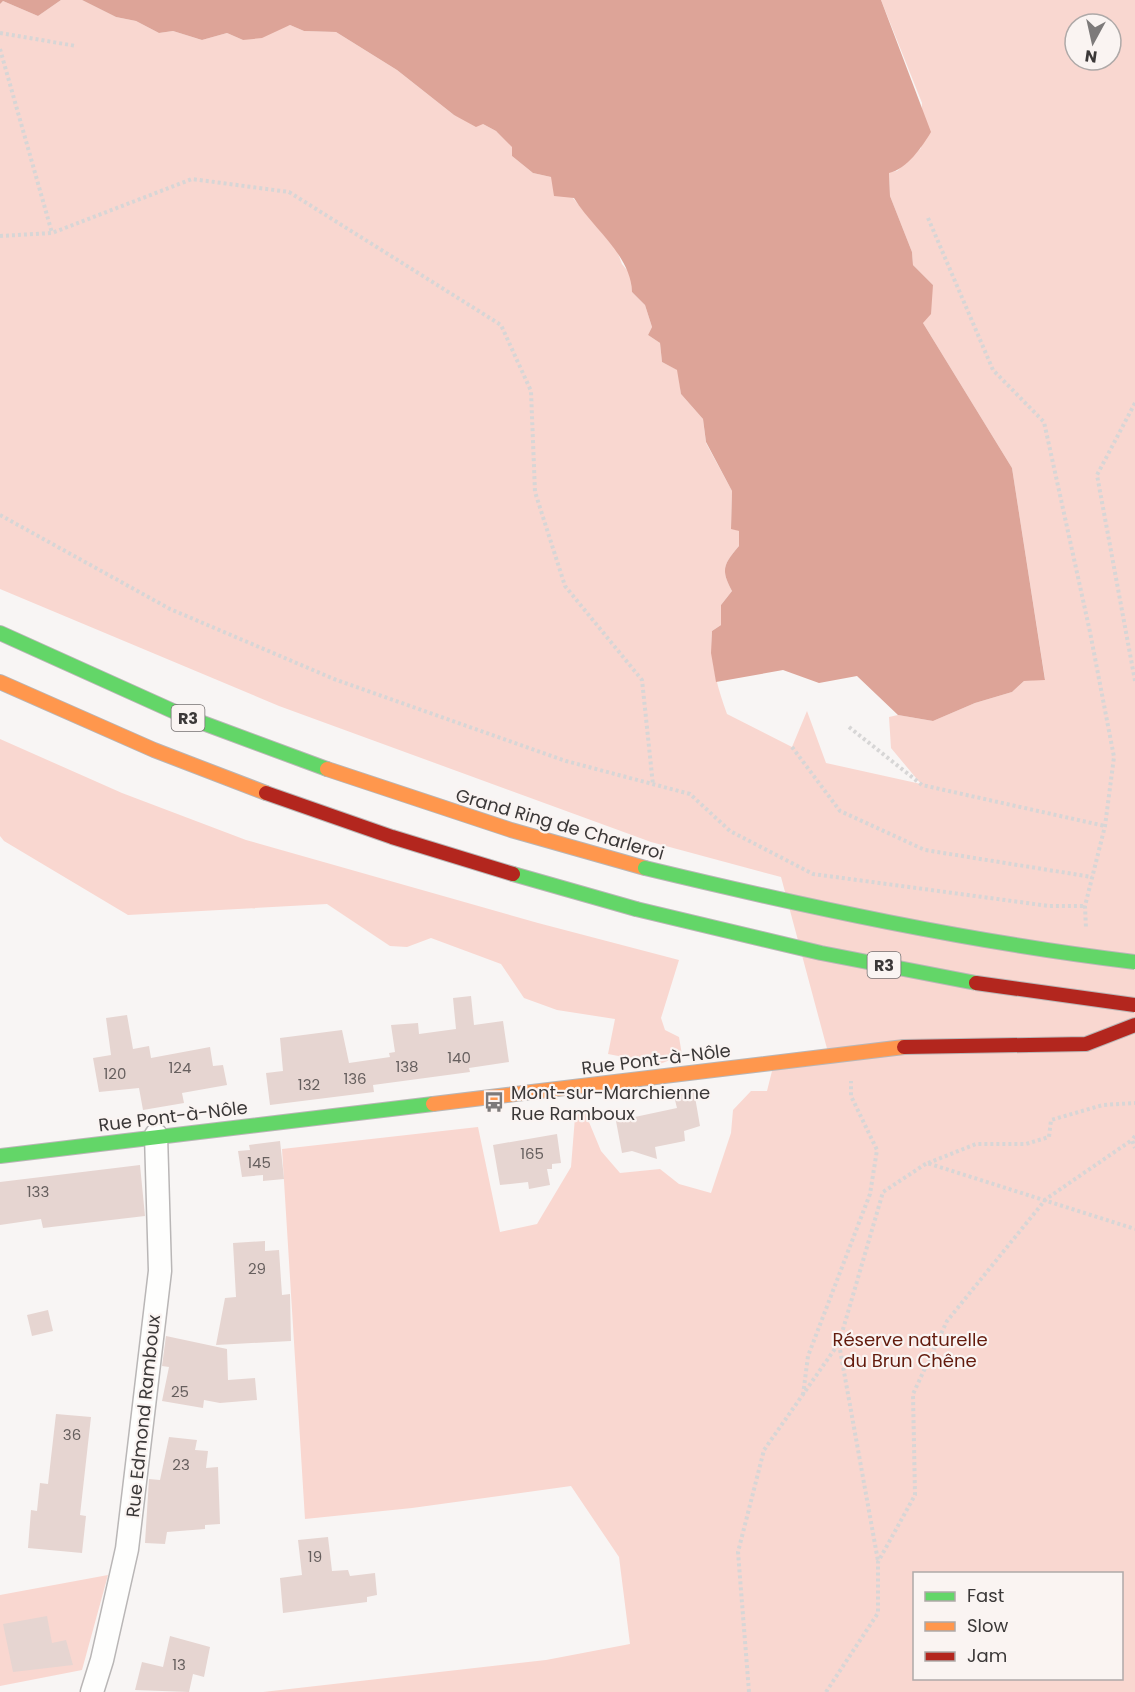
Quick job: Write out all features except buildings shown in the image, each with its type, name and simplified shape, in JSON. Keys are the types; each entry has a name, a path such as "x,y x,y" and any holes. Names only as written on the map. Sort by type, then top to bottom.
{"main road":[{"name":"Grand Ring de Charleroi","path":"0,633 184,716 382,789 511,830 645,868 770,899 905,926 1135,962"},
{"name":"R3","path":"0,682 169,756 367,829 496,871 761,941 1092,1001 1135,1005"},
{"name":"Rue Pont-à-Nôle","path":"0,1156 908,1047 1086,1044 1135,1025"}],"street":[{"name":"Rue Edmond Ramboux","path":"92,1692 102,1660 128,1550 160,1271 156,1136"}],"path":[{"path":"0,33 76,46"},
{"path":"0,49 52,233"},
{"path":"0,236 52,233 192,179 289,192 501,325 531,391 535,492 565,586 642,680 653,785"},
{"path":"928,218 993,370 1044,422 1090,632 1114,758 1106,826 1085,906 1086,936"},
{"path":"1135,403 1097,475 1135,681"},
{"path":"0,515 170,609 334,679 566,761 690,794 730,831 813,874 1049,906 1085,906"},
{"path":"849,727 922,785 1106,826"},
{"path":"792,747 840,810 925,850 1092,877"},
{"path":"802,1396 808,1356 870,1194 877,1150 851,1096 850,1054"},
{"path":"749,1692 738,1552 764,1450 839,1343 883,1192 927,1163 976,1144 1026,1144 1049,1137 1052,1120 1103,1105 1135,1103"},
{"path":"878,1562 915,1495 913,1394 947,1321 1046,1199 1133,1138 1135,1148"},
{"path":"927,1163 1135,1229"},
{"path":"826,1692 878,1613 878,1562 839,1343"}],"green space":[{"name":"Réserve naturelle du Brun Chêne","path":"61,0 82,0 116,17 136,21 159,33 173,31 202,40 227,33 243,40 290,25 304,31 336,32 397,70 454,115 483,124 496,131 513,147 512,156 533,173 551,177 573,198 617,251 622,264 631,275 632,292 645,305 652,327 648,335 660,343 662,362 678,370 681,394 703,419 706,443 732,491 731,528 739,531 739,546 725,567 726,577 732,591 721,605 721,625 712,631 715,673 727,714 792,747 807,711 826,763 921,784 891,748 889,717 898,715 933,721 975,703 1012,692 1024,681 1045,679 1012,468 923,323 933,285 913,265 912,252 890,196 889,172 897,171 921,148 922,103 881,0 1135,0 1135,1692 263,1692 546,1660 630,1644 619,1557 571,1486 412,1508 305,1519 282,1149 478,1127 500,1232 537,1224 571,1167 575,1117 584,1110 601,1151 620,1173 660,1169 679,1184 711,1193 731,1133 733,1110 751,1091 767,1091 774,1063 829,1056 781,877 651,842 279,706 0,589 0,4 3,1 38,16"},
{"path":"0,739 122,793 246,840 538,923 679,960 661,1018 665,1030 679,1037 682,1055 660,1064 608,1054 615,1019 557,1010 524,998 501,964 431,938 407,947 390,946 327,904 128,915 4,841 0,836"},
{"path":"108,1575 82,1670 0,1686 0,1595"}],"shaded area":[{"path":"0,0 61,0 38,16 3,1 0,4"},
{"path":"82,0 881,0 931,132 919,151 908,162 889,173 890,196 912,252 913,265 933,285 931,314 923,323 1012,468 1045,680 1024,681 1012,692 975,703 933,721 898,715 857,676 819,683 783,670 716,682 711,653 712,631 721,625 721,605 732,591 726,577 725,567 739,546 739,531 731,529 732,491 706,442 703,419 681,394 677,370 662,362 660,343 648,335 652,327 645,305 632,292 625,266 574,198 554,196 551,177 533,173 512,156 512,147 496,131 483,124 476,127 454,115 397,70 336,32 304,31 290,25 262,38 243,40 227,33 202,40 173,31 159,33 136,21 116,17"}],"traffic: fast":[{"path":"0,633 184,716 327,769"},
{"path":"645,868 950,934 1135,962"},
{"path":"513,874 636,909"},
{"path":"636,909 821,953 976,983"},
{"path":"0,1156 433,1104"}],"traffic: slow":[{"path":"0,682 154,750 266,793"},
{"path":"327,769 511,830 645,868"},
{"path":"433,1104 904,1047"}],"traffic: jam":[{"path":"266,793 392,837 513,874"},
{"path":"976,983 1135,1005"},
{"path":"904,1047 1086,1044 1135,1025"}],"place":[{"name":"Mont-sur-Marchienne Rue Ramboux","path":"494,1102"}]}
